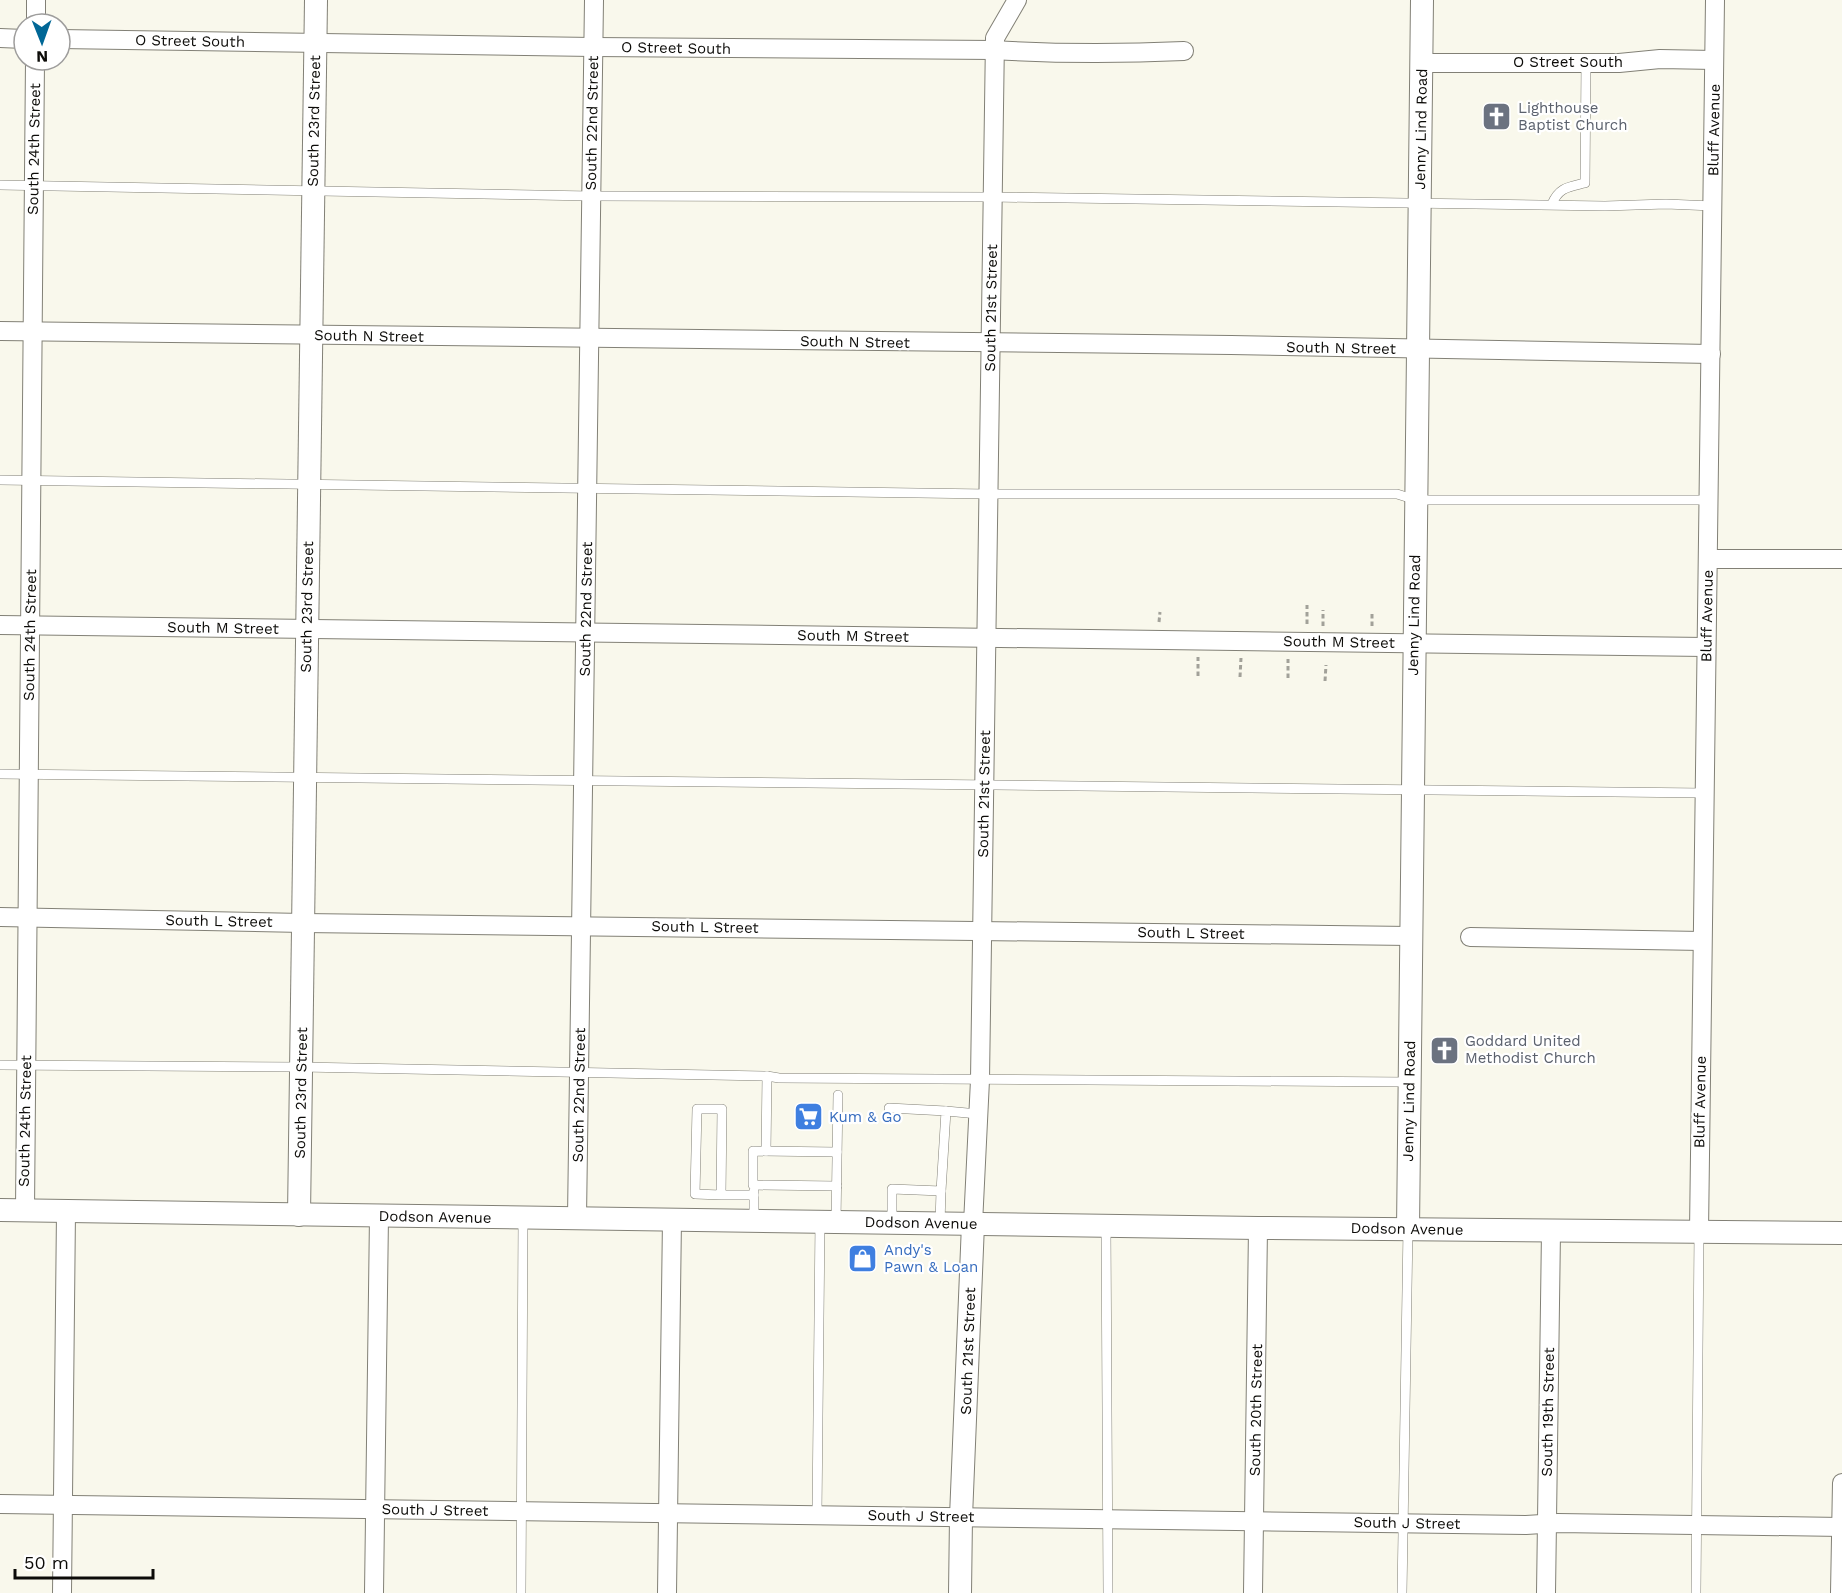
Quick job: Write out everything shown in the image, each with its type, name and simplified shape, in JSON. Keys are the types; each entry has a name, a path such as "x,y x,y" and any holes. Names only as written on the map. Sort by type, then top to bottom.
{"street":[{"name":"South 23rd Street","path":"299,1215 315,0"},
{"name":"South 22nd Street","path":"577,1218 594,0"},
{"name":"South 21st Street","path":"960,1593 961,1517 980,1080 995,38 1017,0"},
{"name":"Jenny Lind Road","path":"1408,1230 1422,0"},
{"name":"Bluff Avenue","path":"1699,1232 1715,0"},
{"name":"O Street South","path":"72,39 995,50 1106,54 1184,51"},
{"name":"O Street South","path":"1422,63 1618,63 1660,59 1714,60"},
{"name":"South 24th Street","path":"25,1211 35,72"},
{"name":"South N Street","path":"0,331 1220,345 1711,354"},
{"path":"1708,559 1842,560"},
{"name":"South M Street","path":"0,625 1706,647"},
{"name":"South L Street","path":"0,917 303,923 1410,936"},
{"path":"1470,937 1702,941"},
{"name":"Dodson Avenue","path":"0,1210 672,1220 704,1207 754,1220 828,1222 1842,1233"},
{"path":"62,1593 66,1211"},
{"path":"374,1593 378,1216"},
{"path":"667,1593 672,1220"},
{"name":"South 20th Street","path":"1253,1593 1258,1228"},
{"name":"South 19th Street","path":"1545,1593 1551,1231"},
{"path":"1840,1593 1842,1483"},
{"name":"South J Street","path":"0,1504 1842,1527"}],"lane":[{"path":"1552,204 1562,188 1585,183 1586,63"},
{"path":"0,185 591,196 992,197 1713,206"},
{"path":"0,480 988,494 1397,494 1416,500 1709,500"},
{"path":"0,774 1704,793"},
{"path":"0,1065 301,1067 779,1078 1409,1082"},
{"path":"766,1151 767,1076"},
{"path":"817,1514 828,1222 837,1186 838,1095"},
{"path":"721,1195 722,1109 697,1108 695,1194 704,1207 721,1195 754,1190 837,1186"},
{"path":"889,1108 978,1114"},
{"path":"940,1223 946,1111"},
{"path":"754,1220 753,1151 837,1152"},
{"path":"892,1223 892,1189 941,1191"},
{"path":"521,1593 523,1218"},
{"path":"1106,1226 1108,1593"},
{"path":"1402,1593 1408,1230"},
{"path":"1696,1593 1699,1232"}],"path":[{"path":"1325,681 1326,665"}],"place":[{"name":"Lighthouse Baptist Church","path":"1497,117"},
{"name":"Goddard United Methodist Church","path":"1444,1050"},
{"name":"Kum & Go","path":"808,1117"},
{"name":"Andy's Pawn & Loan","path":"863,1259"}]}
